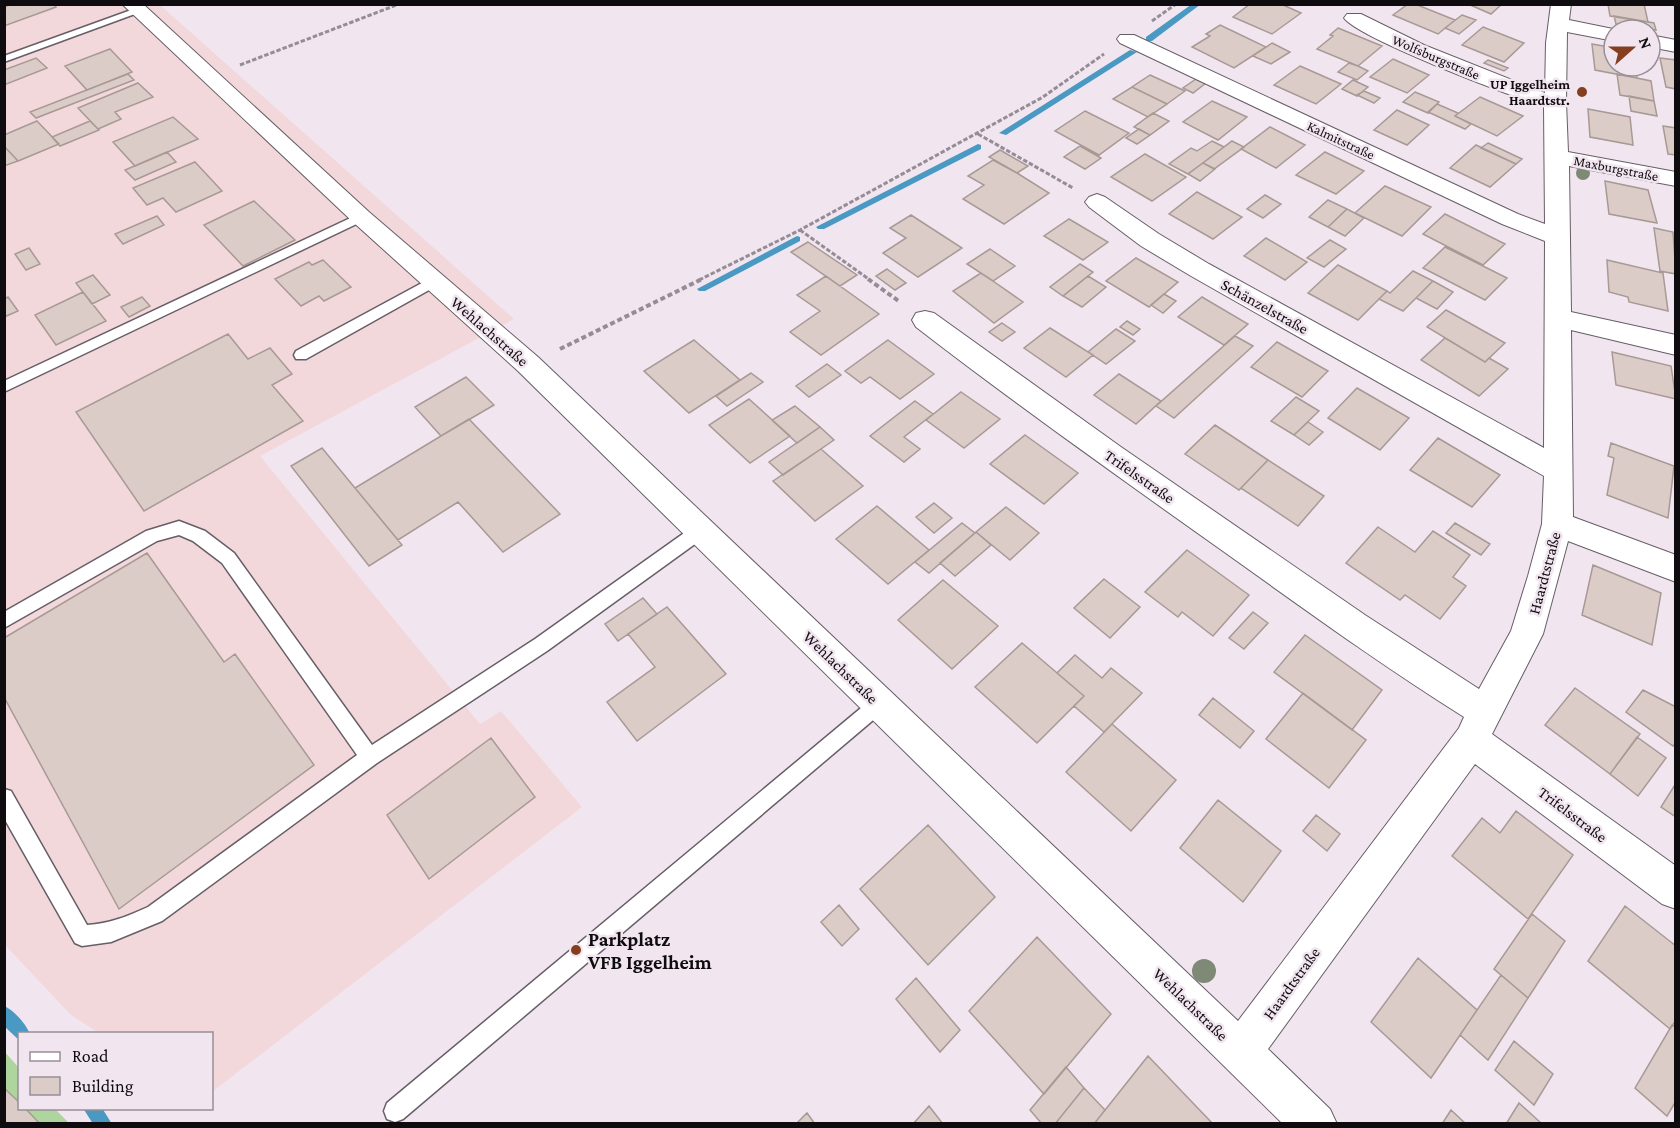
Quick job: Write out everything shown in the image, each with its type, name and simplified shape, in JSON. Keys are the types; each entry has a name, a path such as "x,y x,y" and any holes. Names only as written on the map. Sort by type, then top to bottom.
{"street":[{"name":"Wehlachstraße","path":"135,8 361,217 528,364 1316,1124"},
{"path":"1560,14 1602,30"},
{"name":"Haardtstraße","path":"1241,1052 1478,726 1526,634 1544,576 1557,524 1559,470 1555,102 1560,14"},
{"name":"Wolfsburgstraße","path":"1354,18 1418,50 1532,96 1555,102"},
{"name":"Kalmitstraße","path":"1127,39 1510,219 1557,237"},
{"name":"Maxburgstraße","path":"1557,157 1676,179"},
{"name":"Schänzelstraße","path":"1097,202 1150,240 1190,264 1559,470"},
{"path":"1558,318 1676,345"},
{"name":"Trifelsstraße","path":"925,320 996,375 1432,680 1478,726 1676,890"},
{"path":"1557,524 1676,569"}],"lane":[{"path":"6,58 135,8"},
{"path":"4,387 361,217"},
{"path":"301,356 433,282"},
{"path":"4,621 152,536 179,528 199,536 228,558 370,757"},
{"path":"4,798 82,936 105,935 155,914 370,757 541,645 700,531"},
{"path":"395,1110 879,704"}],"path":[{"path":"211,76 399,4"},
{"path":"528,364 800,230 1043,97 1176,4"},
{"path":"977,133 1097,202"},
{"path":"800,230 925,320"}],"shaded area":[{"path":"5,5 160,5 514,319 260,456 480,724 501,711 582,807 213,1091 213,1032 97,1032 71,1015 5,945"}],"green space":[{"path":"4,1051 18,1067 18,1110 56,1110 69,1123 5,1123"}],"building":[{"path":"12,4 54,4 56,7 4,26 4,7"},
{"path":"1250,4 1281,4 1301,13 1272,34 1233,17"},
{"path":"1408,4 1415,4 1455,20 1438,34 1393,15"},
{"path":"1468,4 1502,4 1491,14"},
{"path":"1608,4 1644,4 1647,18 1623,18 1610,16"},
{"path":"1462,15 1476,20 1459,34 1445,28"},
{"path":"1220,25 1266,47 1234,68 1192,47 1210,36 1206,34"},
{"path":"1483,27 1524,43 1504,62 1462,45"},
{"path":"1338,28 1382,46 1358,66 1317,49 1333,36 1330,35"},
{"path":"1272,43 1290,52 1271,64 1253,56"},
{"path":"1592,44 1602,46 1602,71 1595,70"},
{"path":"110,49 132,72 87,90 65,66"},
{"path":"36,58 47,68 4,85 4,70"},
{"path":"1662,58 1676,60 1676,89 1666,87"},
{"path":"1393,59 1429,75 1407,93 1370,77"},
{"path":"1488,60 1508,68 1504,71 1484,63"},
{"path":"1349,63 1368,71 1357,80 1338,72"},
{"path":"1300,66 1341,84 1316,104 1274,85"},
{"path":"128,74 134,80 36,118 30,112"},
{"path":"1150,75 1185,91 1167,104 1132,87"},
{"path":"1618,78 1636,78 1651,81 1654,101 1620,95"},
{"path":"1196,79 1206,83 1193,93 1183,88"},
{"path":"1353,80 1368,87 1357,96 1342,89"},
{"path":"138,83 153,97 115,112 121,119 98,129 78,108"},
{"path":"1132,87 1167,104 1148,117 1113,99"},
{"path":"1364,91 1380,98 1374,103 1357,95"},
{"path":"1415,92 1439,102 1428,113 1403,102"},
{"path":"1629,96 1654,101 1657,116 1631,111"},
{"path":"1480,97 1523,116 1497,136 1455,116"},
{"path":"1212,101 1247,117 1218,140 1183,122"},
{"path":"1437,104 1458,113 1455,116 1471,124 1465,129 1428,112"},
{"path":"1588,109 1630,117 1633,145 1590,137"},
{"path":"1397,110 1429,125 1407,145 1374,130"},
{"path":"1085,111 1129,133 1099,155 1055,131"},
{"path":"1153,113 1169,121 1150,135 1134,127"},
{"path":"173,117 198,139 135,166 113,142"},
{"path":"37,121 59,144 18,161 4,146 4,135"},
{"path":"90,121 99,130 60,146 52,137"},
{"path":"1663,126 1676,128 1676,155 1668,154"},
{"path":"1270,127 1305,145 1276,168 1241,149"},
{"path":"1139,129 1150,135 1137,144 1126,138"},
{"path":"1212,141 1224,147 1188,174 1169,164 1191,148 1197,151"},
{"path":"1232,141 1244,147 1214,169 1203,163"},
{"path":"1488,143 1522,159 1516,164 1481,148"},
{"path":"1476,145 1516,164 1490,187 1450,168"},
{"path":"4,146 18,161 4,166"},
{"path":"1080,146 1101,158 1085,169 1064,157"},
{"path":"1000,150 1028,166 1017,173 989,157"},
{"path":"167,152 176,162 135,180 125,170"},
{"path":"1325,152 1364,171 1336,194 1296,175"},
{"path":"1145,154 1186,177 1152,201 1111,177"},
{"path":"993,160 1049,193 1004,224 963,199 984,185 968,176"},
{"path":"195,162 222,191 176,212 163,198 147,205 133,188"},
{"path":"1203,163 1215,169 1200,181 1188,174"},
{"path":"1605,181 1648,190 1657,223 1609,214"},
{"path":"1385,186 1431,207 1402,236 1355,213"},
{"path":"1197,192 1242,217 1213,239 1169,214"},
{"path":"1265,195 1281,204 1263,218 1247,209"},
{"path":"1328,200 1347,209 1328,227 1309,217"},
{"path":"254,201 295,240 243,266 204,225"},
{"path":"1347,209 1364,218 1345,236 1328,227"},
{"path":"1445,214 1505,244 1483,265 1423,234"},
{"path":"911,215 962,248 918,277 883,253 906,238 890,228"},
{"path":"157,216 164,225 123,244 115,234"},
{"path":"1069,219 1108,242 1083,260 1044,236"},
{"path":"1654,228 1673,232 1676,274 1660,271"},
{"path":"1266,238 1307,262 1285,280 1244,256"},
{"path":"1330,240 1346,249 1324,267 1307,258"},
{"path":"808,242 857,275 840,286 791,252"},
{"path":"1445,247 1507,278 1485,300 1423,268"},
{"path":"29,248 40,264 26,270 15,254"},
{"path":"990,249 1015,266 993,281 967,264"},
{"path":"1136,258 1178,282 1149,307 1106,281"},
{"path":"323,260 351,287 324,301 319,296 301,306 275,279 309,262 312,265"},
{"path":"1607,260 1663,273 1668,311 1629,302 1628,297 1609,292"},
{"path":"1080,264 1093,272 1063,296 1050,287"},
{"path":"1338,265 1387,291 1358,320 1308,293"},
{"path":"887,269 906,283 895,290 876,276"},
{"path":"1413,271 1433,281 1403,311 1379,299 1387,291 1390,293"},
{"path":"981,273 1023,302 994,323 953,291"},
{"path":"93,275 110,295 92,304 76,283"},
{"path":"826,276 879,314 821,355 790,332 820,311 797,295"},
{"path":"1088,276 1106,287 1082,307 1063,296"},
{"path":"1433,281 1453,292 1437,309 1416,298"},
{"path":"83,292 106,321 56,345 35,315"},
{"path":"1164,294 1176,301 1163,313 1151,305"},
{"path":"8,297 18,311 4,317 4,299"},
{"path":"142,297 150,306 129,317 121,307"},
{"path":"1202,297 1248,324 1224,345 1178,317"},
{"path":"1446,310 1505,343 1485,362 1427,327"},
{"path":"1127,321 1140,329 1133,335 1120,327"},
{"path":"1002,323 1015,332 1002,341 989,332"},
{"path":"1050,328 1093,355 1066,377 1024,348"},
{"path":"1116,329 1135,341 1106,364 1088,352"},
{"path":"228,334 248,359 270,348 292,374 272,385 303,421 144,511 76,412"},
{"path":"1235,336 1253,346 1174,418 1156,406"},
{"path":"1445,338 1485,362 1489,358 1508,369 1479,396 1421,360"},
{"path":"694,340 740,380 689,413 644,371"},
{"path":"888,340 934,374 900,399 870,377 861,383 845,371"},
{"path":"1277,342 1328,371 1302,397 1251,367"},
{"path":"1612,352 1671,366 1676,399 1616,385"},
{"path":"827,364 841,375 809,397 796,386"},
{"path":"751,373 763,382 727,406 716,396"},
{"path":"1119,374 1161,401 1136,424 1094,395"},
{"path":"466,377 494,405 441,436 415,407"},
{"path":"1357,388 1409,418 1380,450 1328,418"},
{"path":"961,392 1000,419 964,448 926,420"},
{"path":"1296,397 1319,411 1294,435 1271,421"},
{"path":"749,399 790,436 750,463 709,425"},
{"path":"915,401 933,414 904,437 920,449 904,462 870,436"},
{"path":"795,406 820,427 797,443 772,420"},
{"path":"469,419 560,514 503,552 458,502 398,540 355,488"},
{"path":"1308,422 1323,432 1309,445 1294,435"},
{"path":"1215,425 1268,460 1239,490 1185,454"},
{"path":"820,427 834,440 783,475 769,462"},
{"path":"1025,435 1078,473 1044,504 990,464"},
{"path":"1438,438 1500,475 1472,507 1410,470"},
{"path":"1611,443 1674,466 1668,518 1607,495 1614,458 1608,456"},
{"path":"322,448 402,545 369,566 291,466"},
{"path":"821,449 863,486 815,521 773,481"},
{"path":"1268,460 1324,496 1298,526 1241,488"},
{"path":"934,503 952,518 934,533 916,517"},
{"path":"877,506 929,550 888,584 836,539"},
{"path":"1006,507 1039,533 1010,560 976,532"},
{"path":"962,523 975,533 929,573 915,562"},
{"path":"1455,523 1490,544 1481,555 1446,533"},
{"path":"1378,527 1415,552 1433,531 1470,555 1453,577 1466,586 1440,619 1405,595 1400,600 1346,563"},
{"path":"976,532 991,545 955,576 940,563"},
{"path":"1187,550 1249,595 1213,636 1182,612 1178,617 1145,592"},
{"path":"147,553 224,662 235,654 314,765 119,909 4,697 4,638"},
{"path":"1593,565 1661,593 1652,645 1582,615"},
{"path":"1104,579 1140,607 1110,638 1074,608"},
{"path":"943,580 998,626 952,669 898,620"},
{"path":"643,598 657,614 618,641 605,624"},
{"path":"667,607 726,674 637,741 607,702 655,667 628,634"},
{"path":"1253,612 1268,623 1244,649 1229,638"},
{"path":"1305,635 1382,690 1352,730 1274,672"},
{"path":"1022,643 1084,696 1037,743 975,687"},
{"path":"1075,655 1102,678 1111,668 1142,693 1104,732 1074,706 1084,696 1057,673"},
{"path":"1575,688 1640,734 1610,774 1545,725"},
{"path":"1643,690 1676,707 1676,743 1673,746 1626,712"},
{"path":"1303,693 1366,740 1329,788 1266,739"},
{"path":"1213,698 1254,731 1240,748 1199,715"},
{"path":"1112,724 1176,780 1131,831 1066,772"},
{"path":"1637,737 1666,758 1638,796 1610,774"},
{"path":"491,738 535,797 429,879 387,815"},
{"path":"1676,783 1676,817 1661,807"},
{"path":"1218,800 1281,851 1243,902 1180,848"},
{"path":"1516,811 1573,855 1528,919 1452,856 1482,818 1500,833"},
{"path":"1316,815 1340,834 1327,851 1303,831"},
{"path":"928,825 995,897 928,965 860,889"},
{"path":"839,905 859,929 842,946 821,922"},
{"path":"1625,906 1676,946 1676,1020 1670,1029 1588,961"},
{"path":"1532,914 1565,941 1528,998 1494,969"},
{"path":"1037,937 1111,1014 1044,1094 969,1011"},
{"path":"1418,958 1477,1010 1431,1078 1371,1022"},
{"path":"1501,975 1528,998 1488,1060 1460,1035"},
{"path":"916,978 960,1030 940,1052 896,999"},
{"path":"1672,1025 1676,1027 1676,1101 1667,1116 1635,1088"},
{"path":"1514,1041 1553,1074 1534,1105 1495,1070"},
{"path":"1148,1056 1213,1124 1094,1124"},
{"path":"1066,1067 1084,1088 1055,1124 1042,1124 1030,1110"},
{"path":"4,1088 18,1101 18,1110 27,1110 40,1124 4,1124"},
{"path":"1084,1088 1105,1110 1094,1124 1055,1124"},
{"path":"1519,1103 1542,1124 1506,1124"},
{"path":"929,1106 943,1124 913,1124"},
{"path":"1451,1110 1466,1124 1442,1124"},
{"path":"807,1113 815,1124 796,1124"}],"waterway":[{"path":"1149,39 1198,4"},
{"path":"1003,133 1133,52"},
{"path":"821,227 978,147"},
{"path":"702,289 797,239"},
{"path":"4,1014 20,1032"},
{"path":"93,1110 104,1124"}],"place":[{"name":"UP Iggelheim Haardtstr.","path":"1582,92"},
{"name":"Parkplatz VFB Iggelheim","path":"576,950"}]}
